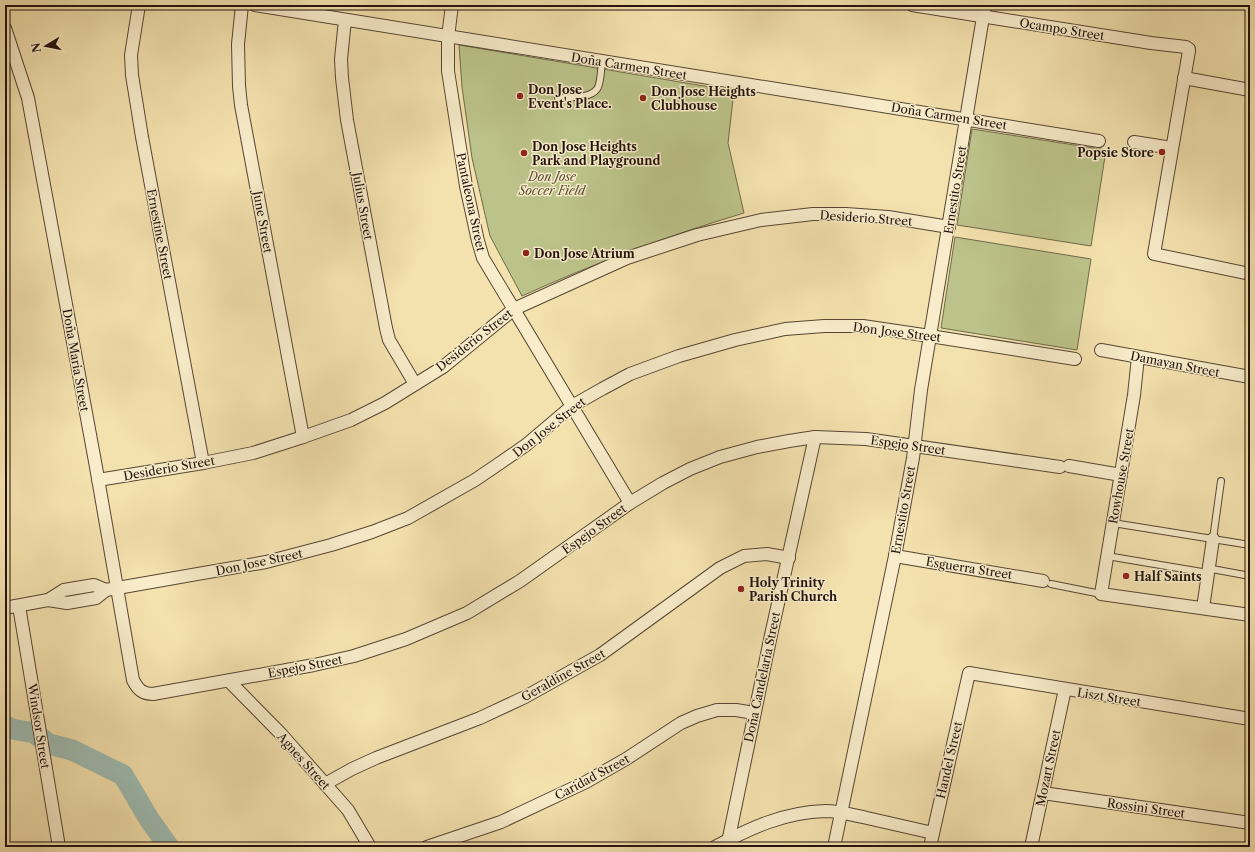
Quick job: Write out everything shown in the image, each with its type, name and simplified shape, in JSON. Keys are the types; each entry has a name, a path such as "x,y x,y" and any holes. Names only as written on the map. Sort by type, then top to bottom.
{"street":[{"name":"Ernestine Street","path":"138,5 132,55 132,75 142,137 203,463"},
{"name":"June Street","path":"242,5 238,44 241,105 303,438"},
{"name":"Doña Carmen Street","path":"255,5 1099,141"},
{"name":"Pantaleona Street","path":"452,5 448,37 448,71 451,95 466,186 478,241 484,258 630,503"},
{"name":"Ocampo Street","path":"912,5 984,11 1151,43 1186,47 1189,51 1184,78"},
{"name":"Ernestito Street","path":"834,847 895,556 915,446 930,336 984,11"},
{"name":"Julius Street","path":"345,20 341,59 347,120 386,328 389,340 415,384"},
{"name":"Doña Maria Street","path":"5,28 28,98 98,480 111,589 133,680 137,688 142,692"},
{"path":"1250,90 1184,78 1154,254 1250,274"},
{"path":"1134,142 1172,148"},
{"name":"Desiderio Street","path":"98,480 203,463 252,453 303,438 351,420 385,404 443,367 514,309 627,258 697,235 761,220 813,214 846,214 888,217 949,227"},
{"name":"Don Jose Street","path":"5,608 48,600 64,590 94,585 111,589 266,562 331,545 372,532 408,518 475,480 526,446 572,406 630,374 680,356 729,341 785,329 824,326 863,326 1075,359"},
{"name":"Damayan Street","path":"1101,350 1250,378"},
{"name":"Rowhouse Street","path":"1101,594 1134,395 1138,357"},
{"name":"Espejo Street","path":"142,692 153,694 314,665 354,656 406,639 467,613 520,581 630,503 663,483 690,469 720,457 757,447 789,440 815,437 866,439 1121,475"},
{"name":"Doña Candelaria Street","path":"728,843 754,713 815,437"},
{"path":"1203,608 1212,539"},
{"name":"Geraldine Street","path":"325,784 376,758 480,718 566,674 600,655 720,568 744,556 767,554 789,558"},
{"name":"Esguerra Street","path":"895,556 1047,582"},
{"path":"1101,594 1250,615"},
{"name":"Windsor Street","path":"19,606 59,847"},
{"name":"Liszt Street","path":"969,673 1250,719"},
{"name":"Handel Street","path":"930,847 969,673"},
{"name":"Agnes Street","path":"229,681 282,735 348,810 370,847"},
{"name":"Mozart Street","path":"1031,847 1065,689"},
{"name":"Caridad Street","path":"427,847 501,822 586,782 626,759 681,723 697,716 717,710 736,710 754,713"},
{"name":"Rossini Street","path":"1043,793 1250,823"},
{"path":"715,847 728,843 752,828 777,819 800,813 826,811 933,832"}],"lane":[{"path":"558,98 577,97 593,93 598,88 602,61"},
{"path":"1212,539 1221,481"},
{"path":"1113,523 1250,545"},
{"path":"1107,556 1208,572 1212,569 1250,576"},
{"path":"1047,582 1101,594"}],"green space":[{"name":"Don Jose Soccer Field","path":"459,45 734,91 728,143 744,213 687,231 632,251 577,272 522,296 490,236 472,158 462,87"},
{"path":"972,129 1106,150 1091,246 957,225"},
{"path":"955,237 1091,259 1077,350 941,328"}],"waterway":[{"path":"5,726 12,729 34,733 49,744 72,750 123,775 149,819 169,847"}],"place":[{"name":"Don Jose Event's Place.","path":"520,96"},
{"name":"Don Jose Heights Clubhouse","path":"643,98"},
{"name":"Popsie Store","path":"1162,152"},
{"name":"Don Jose Heights Park and Playground","path":"524,153"},
{"name":"Don Jose Atrium","path":"526,253"},
{"name":"Half Saints","path":"1126,576"},
{"name":"Holy Trinity Parish Church","path":"741,589"}]}
